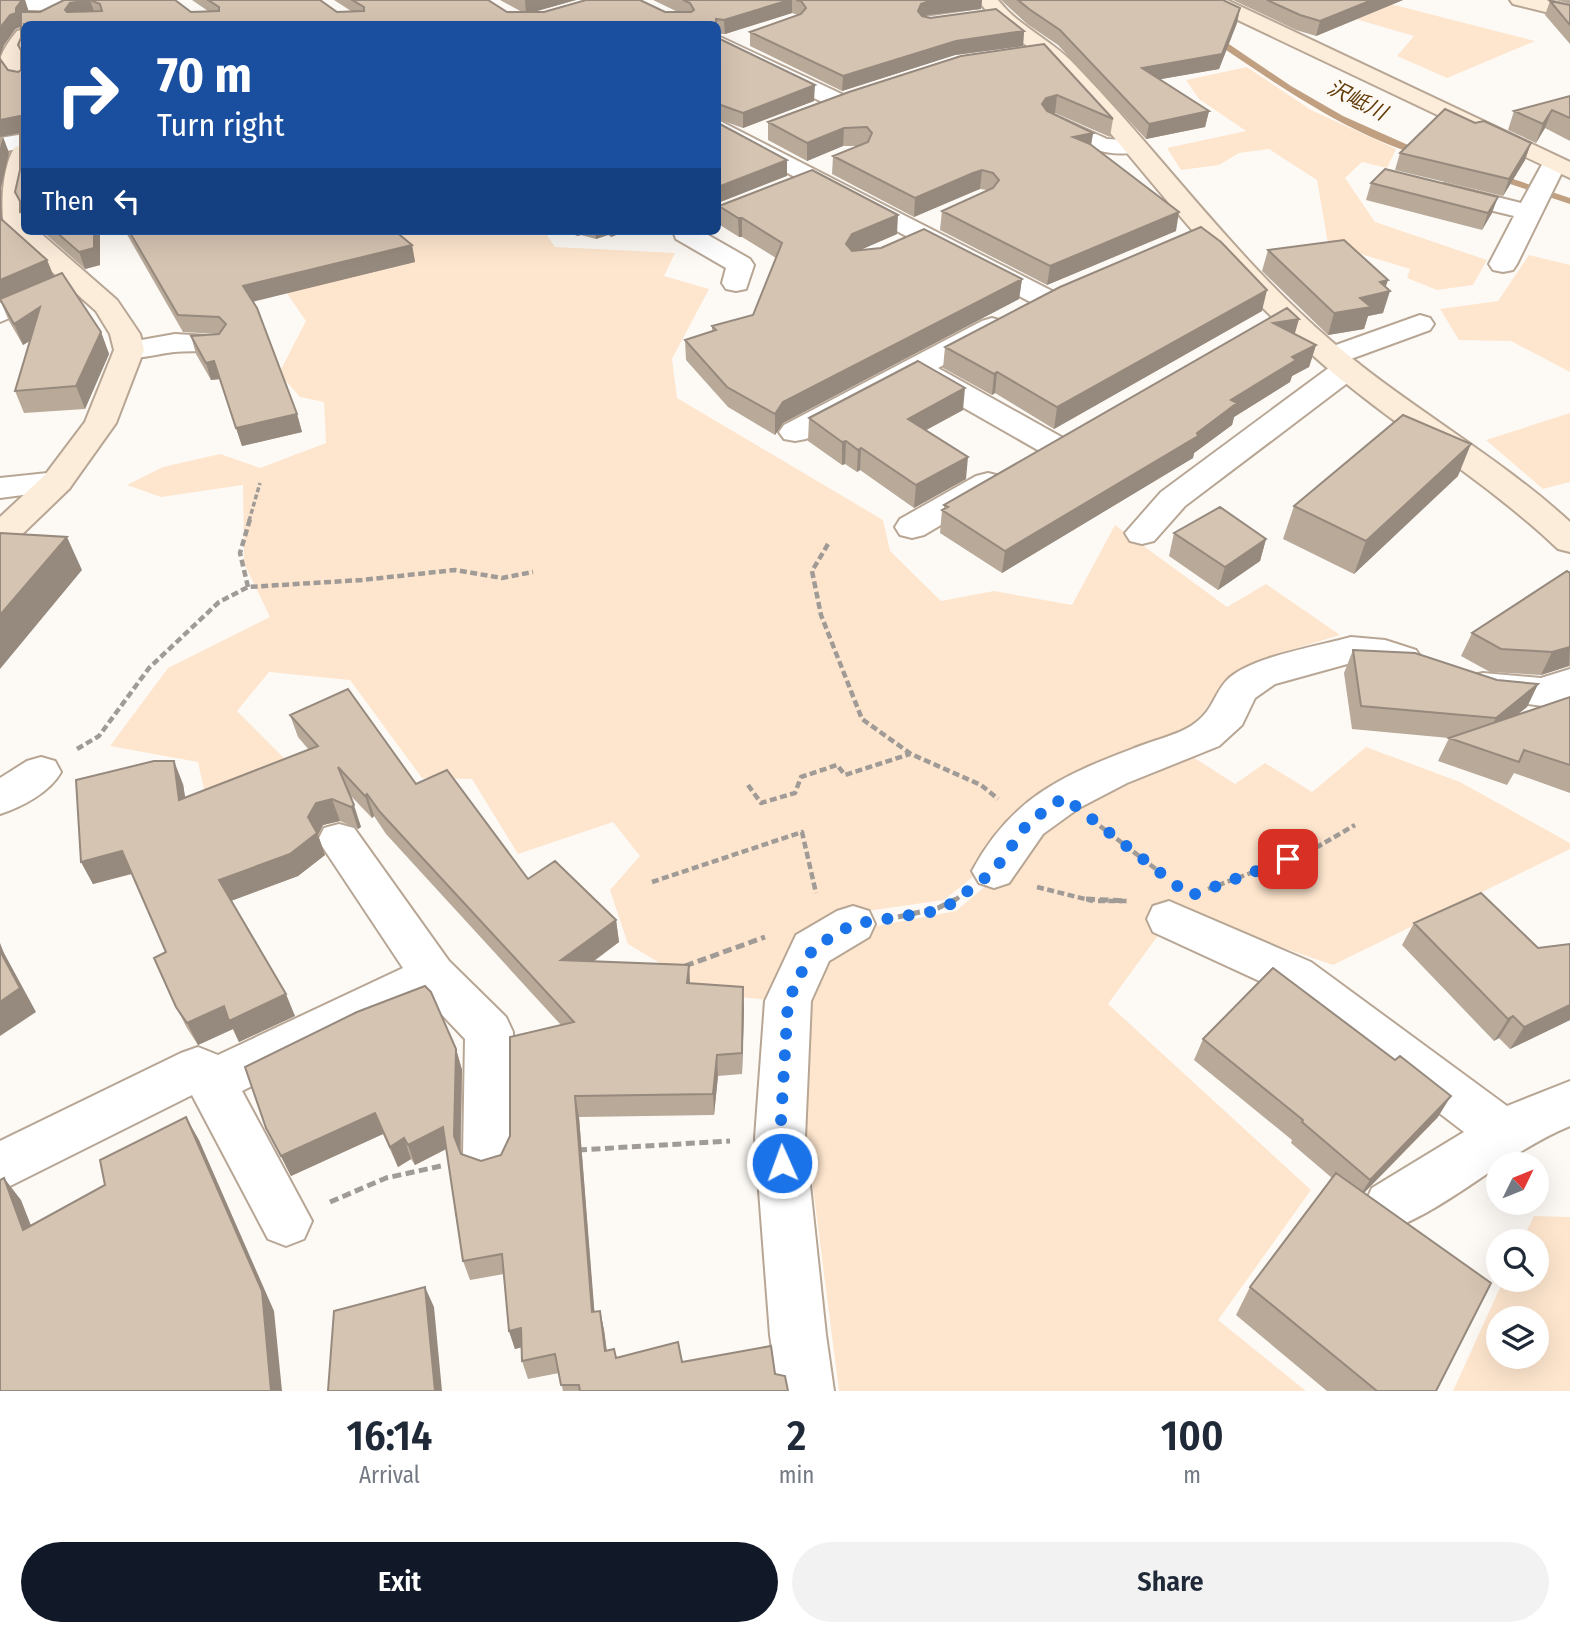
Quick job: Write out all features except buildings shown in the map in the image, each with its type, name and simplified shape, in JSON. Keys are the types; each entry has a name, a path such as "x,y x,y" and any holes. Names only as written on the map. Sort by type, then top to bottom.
{"street":[{"path":"1211,0 1546,185"},
{"path":"1521,0 1570,12"},
{"path":"0,3 70,3"},
{"path":"36,21 70,3"},
{"path":"987,11 1048,51 1134,146 1194,235 1339,363 1521,497 1570,541"},
{"path":"721,44 747,37"},
{"path":"11,67 21,42"},
{"path":"721,44 840,102"},
{"path":"1021,55 1048,51"},
{"path":"815,111 866,94"},
{"path":"1054,122 1100,147 1119,149 1134,146"},
{"path":"721,129 741,140 817,171 1038,304 794,432"},
{"path":"741,140 766,130"},
{"path":"0,145 21,142"},
{"path":"0,155 21,152"},
{"path":"19,222 6,209 16,191 21,166"},
{"path":"778,191 817,171"},
{"path":"1427,187 1546,185"},
{"path":"1503,264 1546,185"},
{"path":"0,536 57,482 100,423 129,350 125,334 107,306 33,235"},
{"path":"688,235 740,265 736,283"},
{"path":"0,313 78,278"},
{"path":"1256,327 1284,313"},
{"path":"1142,533 1174,499 1339,363 1420,324"},
{"path":"129,350 175,343 214,343"},
{"path":"912,527 1045,451 915,367"},
{"path":"0,488 57,482"},
{"path":"994,871 1028,823 1064,797 1155,754 1205,736 1228,715 1240,690 1262,674 1351,650 1385,653 1487,688 1543,692 1570,682"},
{"path":"0,798 41,772"},
{"path":"339,840 433,975 489,1032 488,1156"},
{"path":"1180,896 1295,976 1506,1134"},
{"path":"806,1391 797,1335 780,1138 788,1001 813,948 843,930"},
{"path":"211,1082 433,975"},
{"path":"0,1167 198,1068 211,1082 286,1221"},
{"path":"1390,1205 1528,1120 1570,1103"}],"path":[{"path":"248,587 240,553 260,483"},
{"path":"828,544 812,571 821,615 862,719 911,754 981,785 1028,823"},
{"path":"41,772 99,736 149,668 219,602 248,587 362,580 455,570 502,578 533,572"},
{"path":"748,785 761,803 795,793 801,777 836,765 845,775 911,754"},
{"path":"1064,797 1180,896"},
{"path":"652,882 802,832 822,916 843,930 948,906 994,871 1030,886 1094,901 1180,896 1312,850 1355,825"},
{"path":"685,966 772,934"}],"shaded area":[{"path":"1290,0 1375,0 1535,41 1447,78 1397,56 1414,36"},
{"path":"1247,67 1311,110 1396,149 1387,168 1362,162 1345,178 1375,222 1487,260 1473,285 1437,290 1407,278 1410,269 1328,244 1317,180 1269,149 1239,153 1219,165 1181,170 1167,148 1246,131 1199,99 1186,80"},
{"path":"233,235 547,235 555,247 675,253 664,276 709,289 672,359 677,398 883,520 890,551 941,601 994,591 1072,605 1115,525 1227,607 1266,584 1340,635 1258,660 1213,698 1194,726 984,868 944,900 860,912 779,1001 711,994 628,944 610,890 640,856 613,822 518,854 472,779 422,778 350,680 269,672 237,711 289,763 206,799 198,762 110,746 168,668 270,617 244,563 243,485 161,497 127,485 163,467 220,454 260,468 326,443 324,402 300,397 279,373 306,321 248,237"},
{"path":"1529,255 1570,265 1570,372 1511,341 1459,340 1440,309 1498,301"},
{"path":"1570,413 1570,482 1543,489 1486,440"},
{"path":"1366,747 1460,782 1570,843 1570,849 1333,965 1176,911 1108,1004 1311,1190 1218,1320 1306,1391 839,1391 807,1141 802,1001 823,951 860,929 956,911 1007,868 1033,830 1182,750 1235,784 1265,763 1312,792"},
{"path":"1534,1216 1570,1217 1570,1391 1453,1391 1486,1319 1486,1369 1549,1369 1549,1306 1492,1306 1498,1292 1549,1292 1549,1229 1528,1229"}],"waterway":[{"name":"沢岻川","path":"1214,38 1340,118 1422,153"},
{"name":"沢岻川","path":"1495,176 1570,201"}],"route":[{"path":"782,1163 780,1138 788,1001 813,948 853,924 930,912 948,906 994,871 1028,823 1064,797 1190,896 1288,859"}]}
